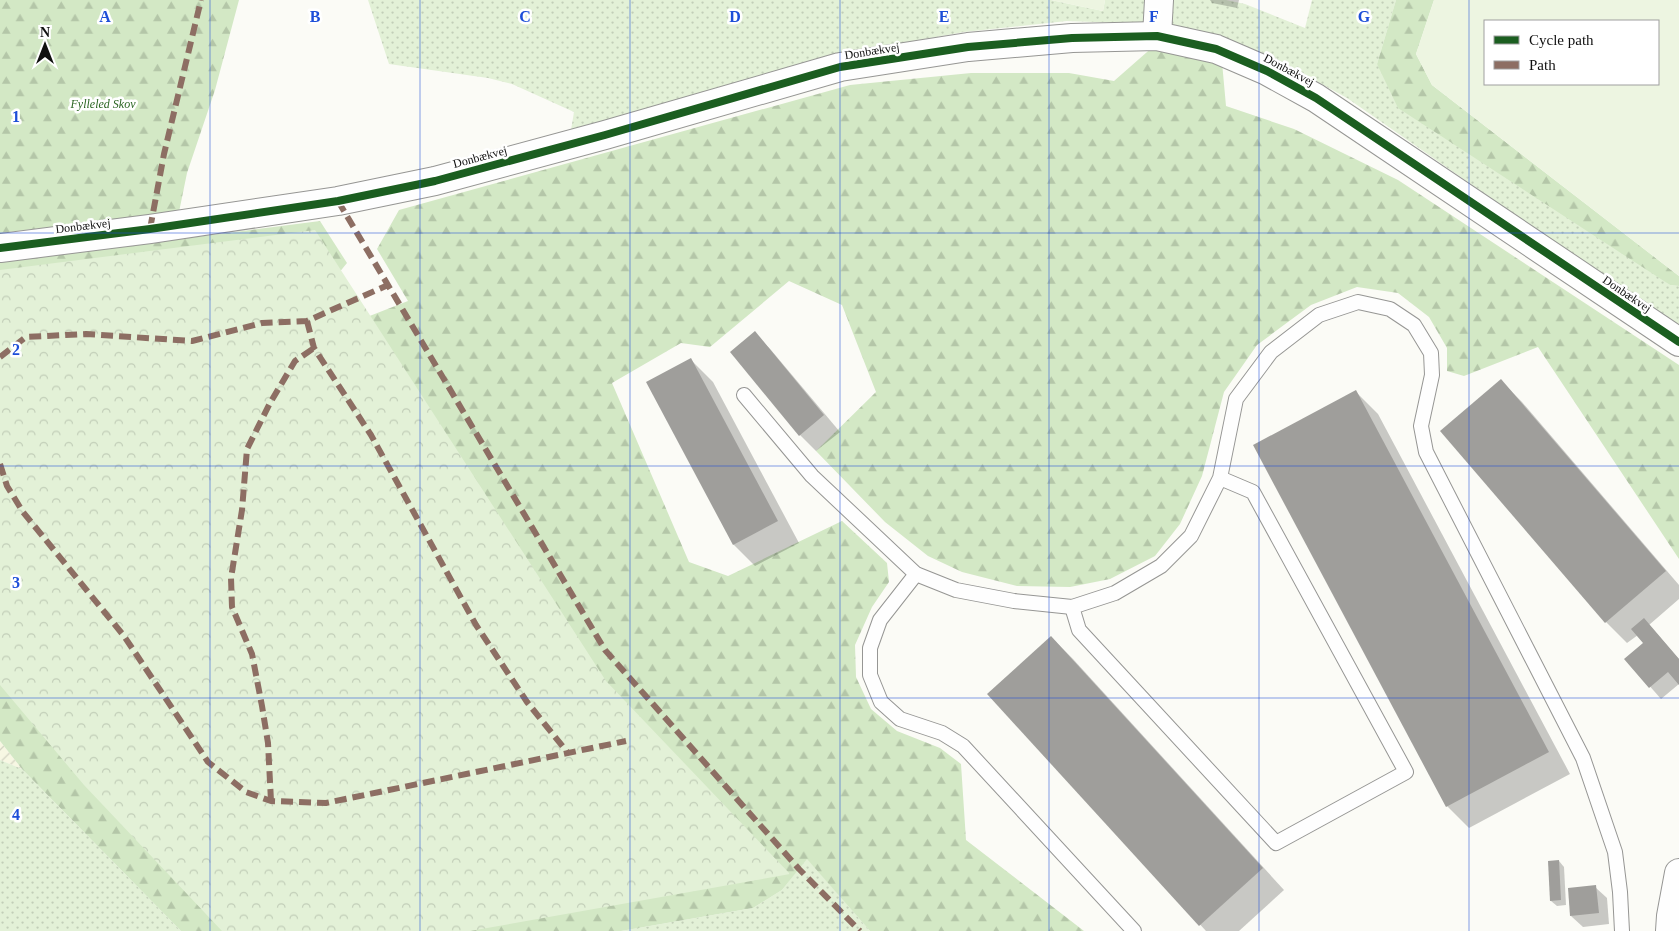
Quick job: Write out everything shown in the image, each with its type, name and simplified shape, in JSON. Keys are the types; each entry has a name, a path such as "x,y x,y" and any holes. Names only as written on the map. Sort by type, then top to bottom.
{"street":[{"path":"1156,36 1159,0"},
{"name":"Donbækvej","path":"0,248 150,229 318,204 426,183 605,135 840,67 968,47 1072,38 1156,36 1216,49 1267,70 1316,98 1679,342"},
{"path":"1670,931 1670,916 1679,873"}],"lane":[{"path":"744,395 812,476 916,574 956,590 1014,601 1072,607 1115,593 1161,566 1191,536 1220,478 1236,399 1270,352 1319,315 1358,302 1390,309 1414,325 1431,353 1432,375 1421,426 1426,452 1583,758 1615,852 1622,931"},
{"path":"1072,607 1079,630 1276,843 1406,772 1253,492 1220,478"},
{"path":"916,574 880,620 870,648 870,675 881,702 900,719 942,733 963,746 1134,931"}],"green space":[{"name":"Fylleled Skov","path":"0,0 239,0 215,90 187,173 179,212 0,233"},
{"path":"368,0 1051,0 1103,11 1105,0 1226,0 1245,4 1305,28 1312,0 1396,0 1377,64 1670,285 1679,286 1679,329 1347,98 1269,55 1196,29 1150,24 1067,21 964,32 834,55 571,130 574,112 512,84 488,78 389,64"},
{"path":"1051,0 1105,0 1103,11"},
{"path":"1396,0 1434,0 1416,54 1432,85 1679,276 1679,286 1670,285 1398,108 1377,64"},
{"path":"1434,0 1679,0 1679,276 1432,85 1416,54"},
{"path":"1155,45 1221,51 1226,106 1294,129 1398,180 1679,365 1679,559 1538,347 1464,376 1447,371 1447,348 1429,317 1398,293 1357,287 1311,305 1257,345 1224,392 1202,476 1180,524 1155,556 1110,579 1070,587 1017,586 962,572 928,556 885,522 816,451 876,392 842,305 789,281 710,347 681,343 612,383 689,562 728,576 842,521 887,563 889,582 872,607 855,645 856,677 871,709 897,731 940,748 961,764 966,840 1084,931 870,931 807,859 782,890 753,908 621,931 181,931 22,769 0,741 0,262 320,221 347,263 316,301 326,333 408,301 377,249 399,210 850,85 971,73 1069,73 1114,81"},
{"path":"315,230 606,681 790,874 470,931 222,931 84,785 0,685 0,270"},
{"path":"0,741 22,769 0,760"},
{"path":"0,760 22,769 181,931 0,931"},
{"path":"807,858 870,931 621,931 753,908 782,890"}],"building":[{"path":"755,331 824,415 799,436 730,352"},
{"path":"691,358 778,521 733,545 646,382"},
{"path":"1501,379 1666,571 1605,623 1440,431"},
{"path":"1356,390 1549,752 1446,807 1253,445"},
{"path":"1644,618 1679,659 1679,685 1668,672 1649,688 1624,659 1643,643 1631,629"},
{"path":"1051,636 1263,868 1199,926 987,694"},
{"path":"1559,860 1561,900 1550,901 1548,861"},
{"path":"1596,885 1599,913 1570,916 1568,888"}],"marked path":[{"path":"150,229 164,154 201,0"},
{"path":"338,201 605,650 799,869 860,931"},
{"path":"0,357 26,337 86,334 192,341 262,323 307,321 388,285"},
{"path":"307,321 314,348 371,435 476,625 527,702 568,753"},
{"path":"271,801 268,743 262,706 252,654 232,607 231,578 242,510 247,449 270,403 295,361 314,348"},
{"path":"0,464 7,486 23,512 124,636 208,762 246,792 271,801 326,803 626,741"}],"cycle path":[{"path":"0,248 150,229 338,201 435,181 605,135 840,67 968,47 1072,38 1157,36 1216,49 1267,71 1316,98 1679,342"}]}
